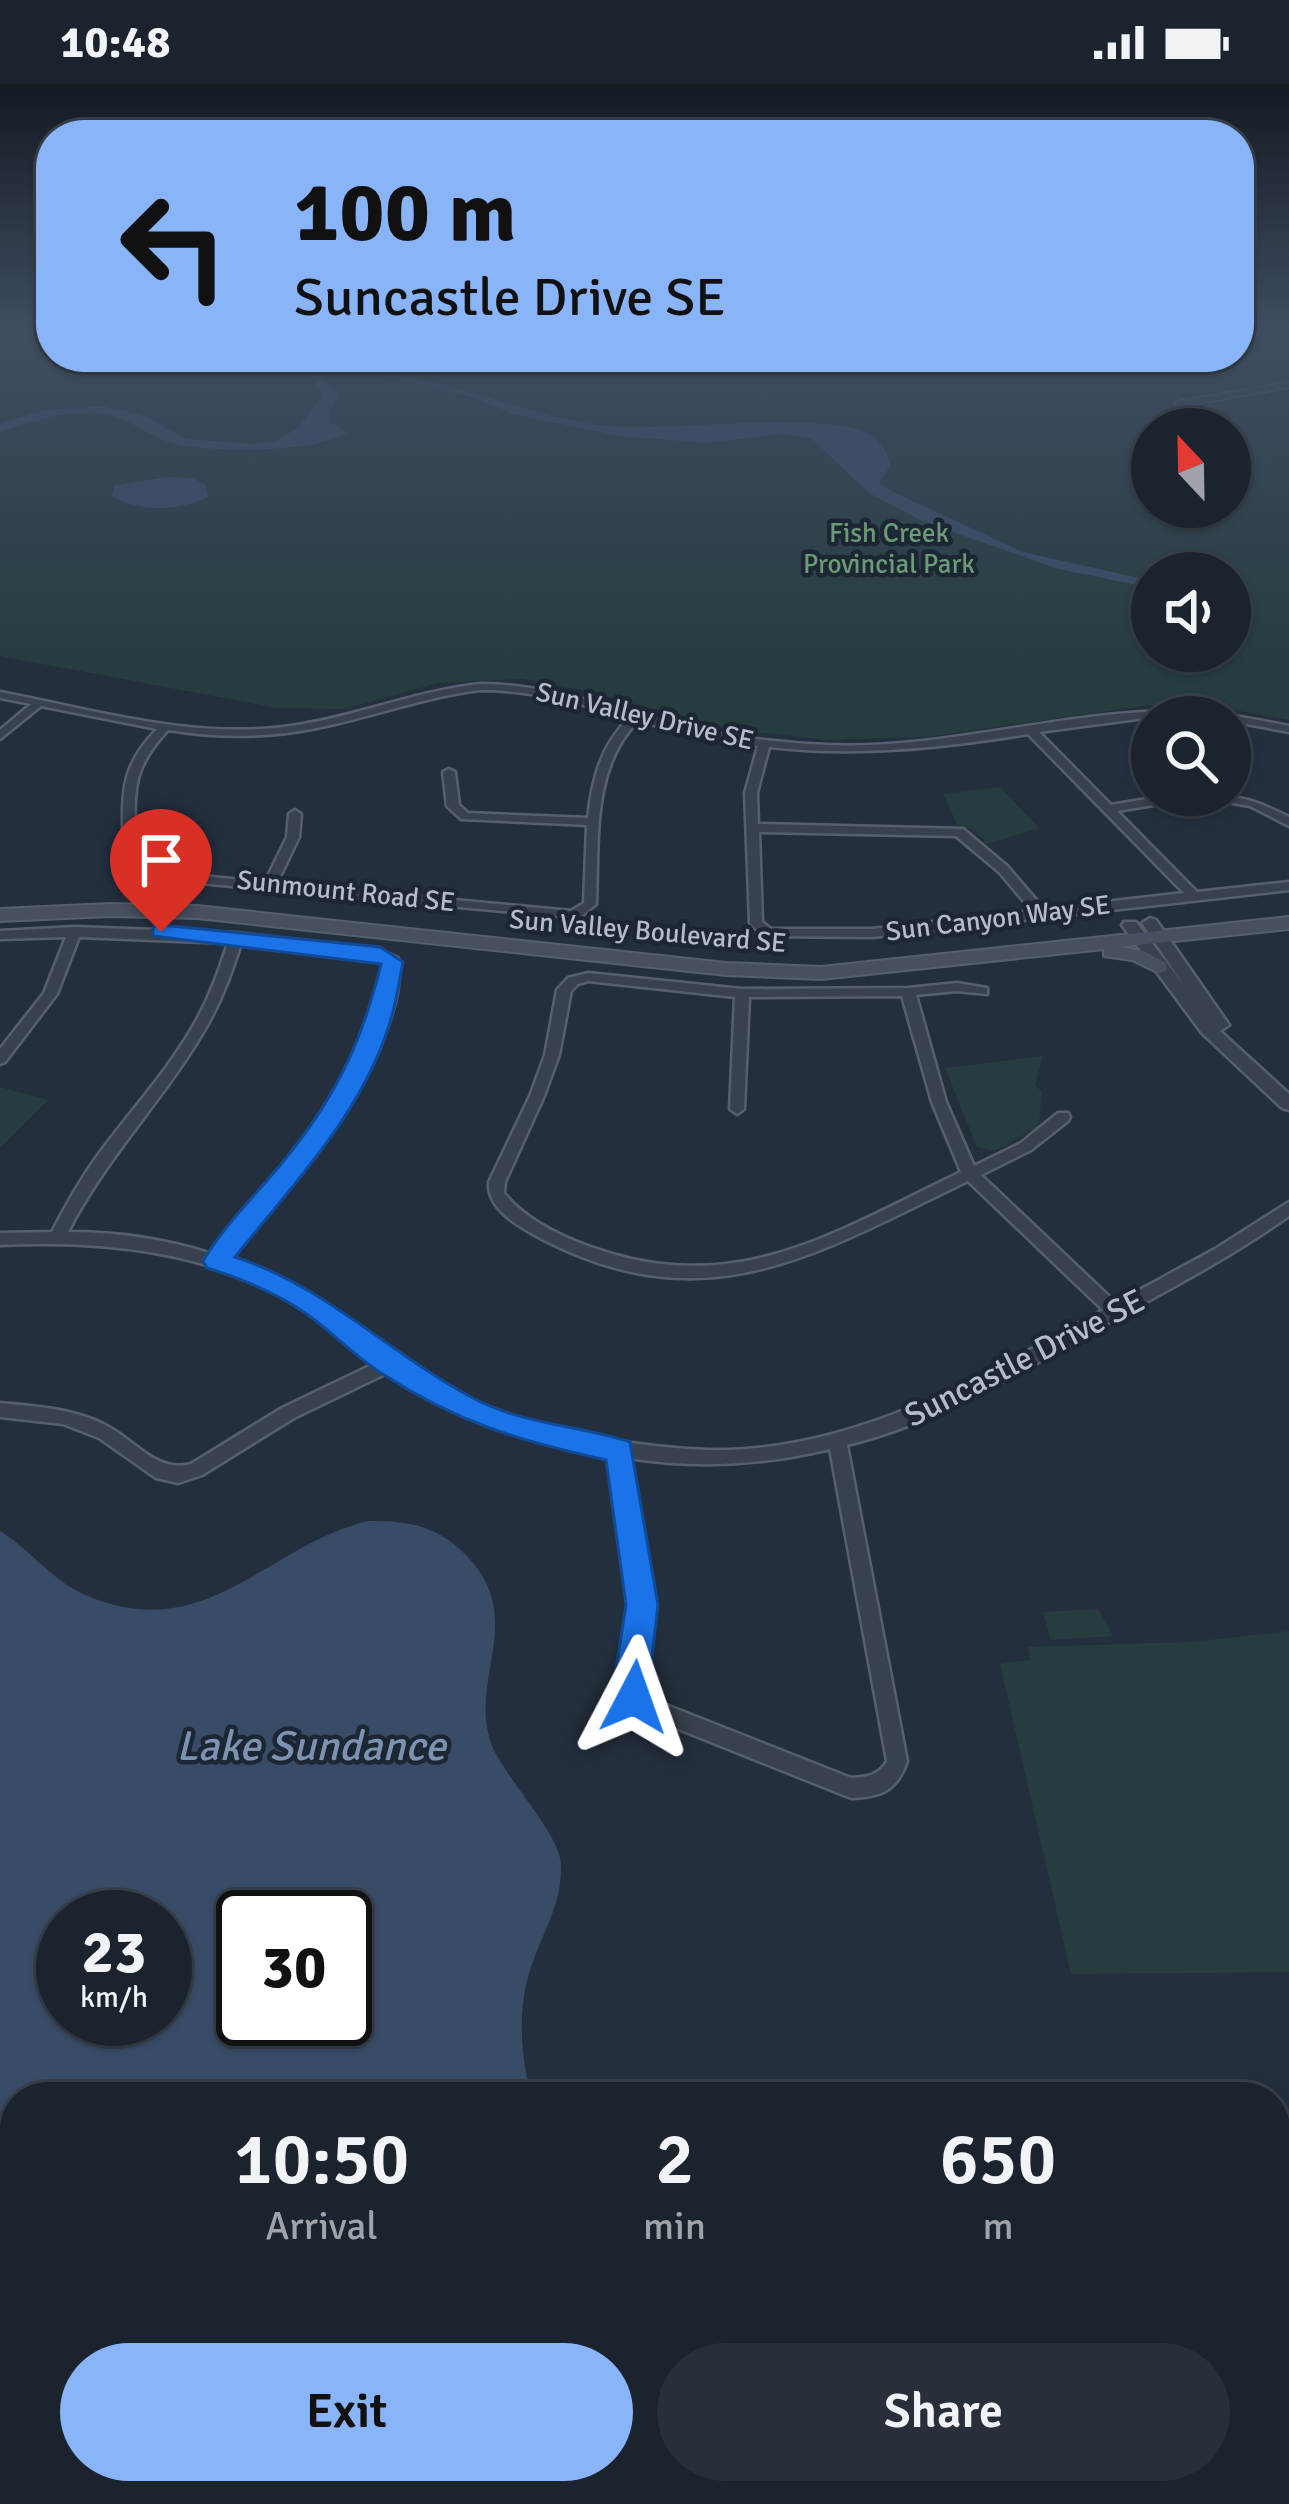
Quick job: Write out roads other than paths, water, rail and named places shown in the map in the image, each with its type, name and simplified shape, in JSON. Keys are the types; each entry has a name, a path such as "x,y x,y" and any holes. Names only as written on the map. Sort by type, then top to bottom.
{"main road":[{"name":"Sun Valley Boulevard SE","path":"0,900 103,895 232,900 781,957 1289,923"},
{"name":"Sun Valley Boulevard SE","path":"0,915 196,912 792,973 882,970 1073,949 1289,908"},
{"path":"1073,949 1137,956 1160,967"}],"street":[{"name":"Sun Valley Drive SE","path":"0,695 218,733 326,723 425,693 495,686 557,694 764,744 897,748 1131,715"},
{"path":"0,736 40,702"},
{"name":"Sunmount Road SE","path":"166,726 143,749 129,776 129,870 574,915 590,904 595,822 607,752 637,716"},
{"name":"Sun Valley Drive SE","path":"1251,722 1289,729"},
{"path":"1032,730 1194,896"},
{"name":"Sun Canyon Way SE","path":"764,744 751,793 756,923 768,933 872,933 1289,886"},
{"path":"448,772 453,806 465,816 595,822"},
{"path":"1251,803 1289,822"},
{"path":"1107,809 1131,805"},
{"path":"271,883 293,837 295,814"},
{"path":"754,828 959,832 1003,869 1041,914"},
{"path":"0,1059 50,994 75,931"},
{"path":"0,935 75,931 236,937 380,954 394,965 377,1027 342,1098 302,1156 216,1261"},
{"path":"1145,932 1160,967 1224,1043 1289,1104"},
{"path":"1145,932 1220,1024 1224,1043"},
{"path":"58,1236 96,1163 165,1083 201,1030 225,979 236,937"},
{"path":"982,992 956,987 908,992 742,992 588,977 569,984 537,1096 497,1182 498,1199 553,1237 599,1259 645,1270 711,1274 751,1269 834,1244 1027,1146 1064,1117"},
{"path":"736,1109 742,992"},
{"path":"908,992 939,1102 970,1174 1115,1312"},
{"name":"Suncastle Drive SE","path":"0,1239 58,1236 140,1243 216,1261 262,1276 314,1305 389,1364 505,1425 619,1451 735,1456 838,1444 970,1392 1289,1208"},
{"path":"0,1410 64,1417 105,1433 155,1470 178,1475 196,1470 289,1413 389,1364"},
{"path":"619,1451 642,1605 631,1682 634,1697 652,1711 851,1788 870,1788 890,1776 897,1761 838,1444"}],"water":[{"path":"179,444 315,444 258,449"},
{"path":"817,444 880,444 890,466 879,483 891,491 1023,552 1131,576 1131,584 1059,569 924,522 869,493"},
{"path":"193,478 206,485 208,497 160,508 112,496 115,485"},
{"name":"Lake Sundance","path":"368,1521 433,1531 467,1556 485,1580 495,1628 486,1723 493,1748 552,1839 561,1865 555,1906 523,2002 528,2082 0,2082 0,1531 59,1580 124,1607 163,1609 199,1602 331,1533"}],"park label":[{"name":"Fish Creek Provincial Park","path":"889,548"}]}
